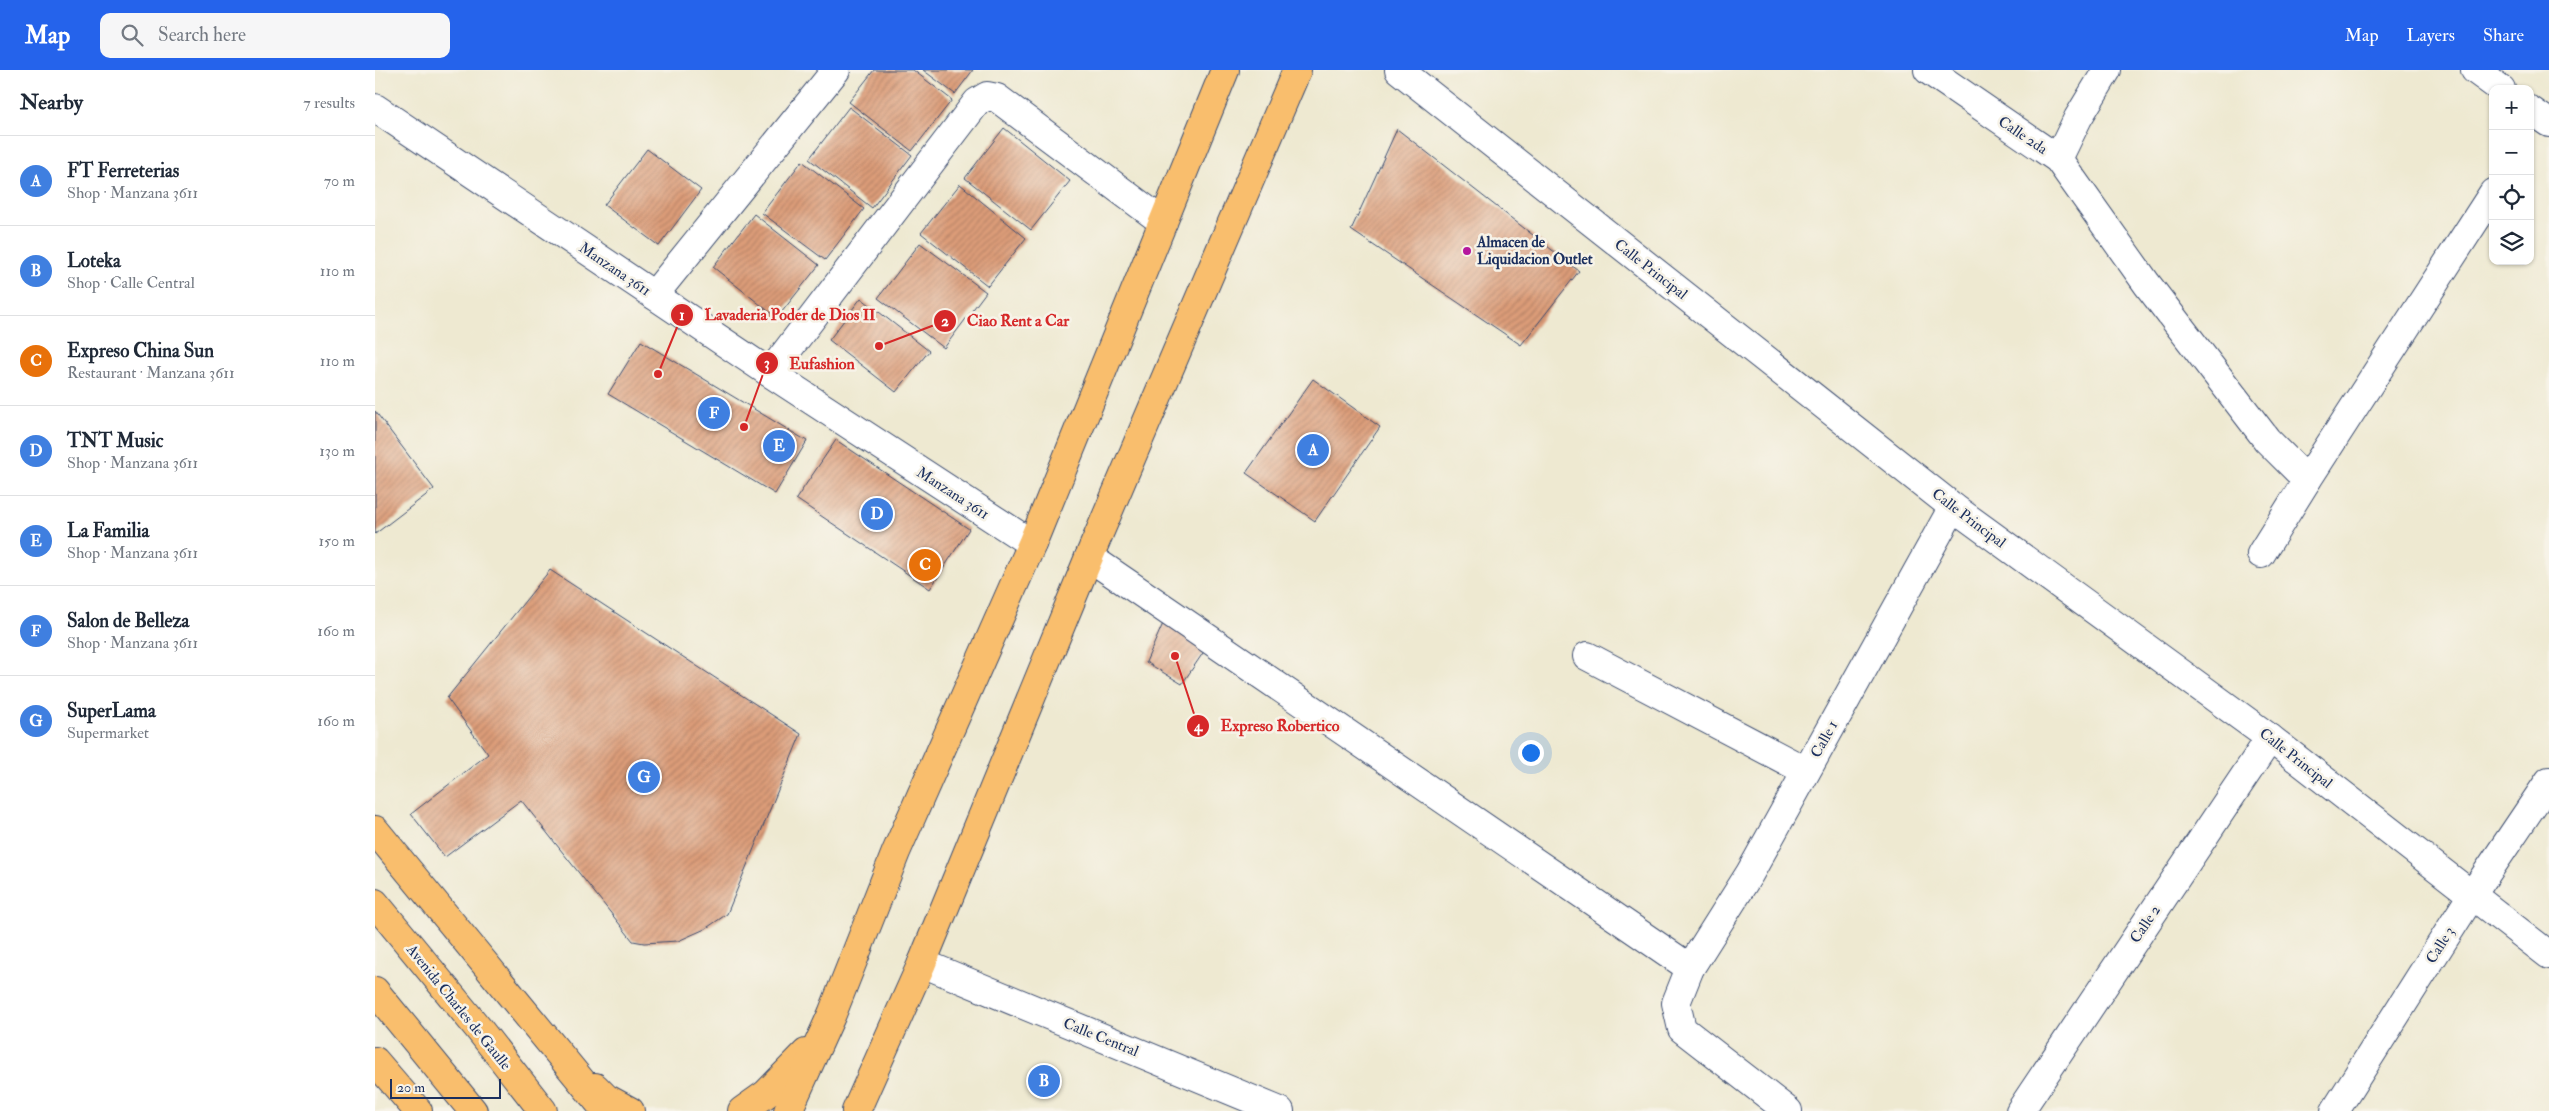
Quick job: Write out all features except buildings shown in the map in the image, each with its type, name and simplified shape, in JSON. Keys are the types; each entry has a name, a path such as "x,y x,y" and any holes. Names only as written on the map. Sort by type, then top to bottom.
{"main road":[{"path":"788,1111 832,1014 896,852 1032,544 1225,70"},
{"path":"856,1111 892,1034 1089,558 1297,70"},
{"path":"375,830 606,1111"},
{"name":"Avenida Charles de Gaulle","path":"375,903 478,1028 543,1111"},
{"path":"375,991 473,1111"},
{"path":"742,1111 785,1077 809,1050 832,1014"},
{"path":"873,1111 892,1034"},
{"path":"565,1059 606,1098 631,1111"},
{"path":"375,1061 418,1111"}],"street":[{"path":"654,295 836,70"},
{"name":"Calle Principal","path":"1399,70 1953,507 2270,738 2549,955"},
{"name":"Calle 2da","path":"1928,70 2059,159 2078,118 2107,70"},
{"path":"2475,70 2496,85"},
{"path":"770,373 977,102 987,96 997,98 1163,222"},
{"name":"Manzana 3611","path":"375,108 770,373 1032,544"},
{"path":"2059,159 2147,284 2255,424 2307,480"},
{"path":"2261,554 2489,200"},
{"name":"Calle 1","path":"1788,1111 1682,1029 1676,1003 1690,968 1750,873 1953,507"},
{"path":"1089,558 1690,968"},
{"path":"1587,656 1806,771"},
{"name":"Calle 2","path":"2020,1111 2270,738"},
{"name":"Calle 3","path":"2335,1111 2472,895 2549,781"},
{"name":"Calle Central","path":"922,963 1280,1111"}],"place":[{"name":"Almacen de Liquidacion Outlet","path":"1467,251"},
{"name":"Ciao Rent a Car","path":"879,346"},
{"name":"Lavaderia Poder de Dios II","path":"658,374"},
{"name":"Salon de Belleza","path":"714,413"},
{"name":"Eufashion","path":"744,427"},
{"name":"La Familia","path":"779,446"},
{"name":"FT Ferreterias","path":"1313,450"},
{"name":"TNT Music","path":"877,514"},
{"name":"Expreso China Sun","path":"925,565"},
{"name":"Expreso Robertico","path":"1175,656"},
{"name":"SuperLama","path":"644,777"},
{"name":"Loteka","path":"1044,1081"}]}
